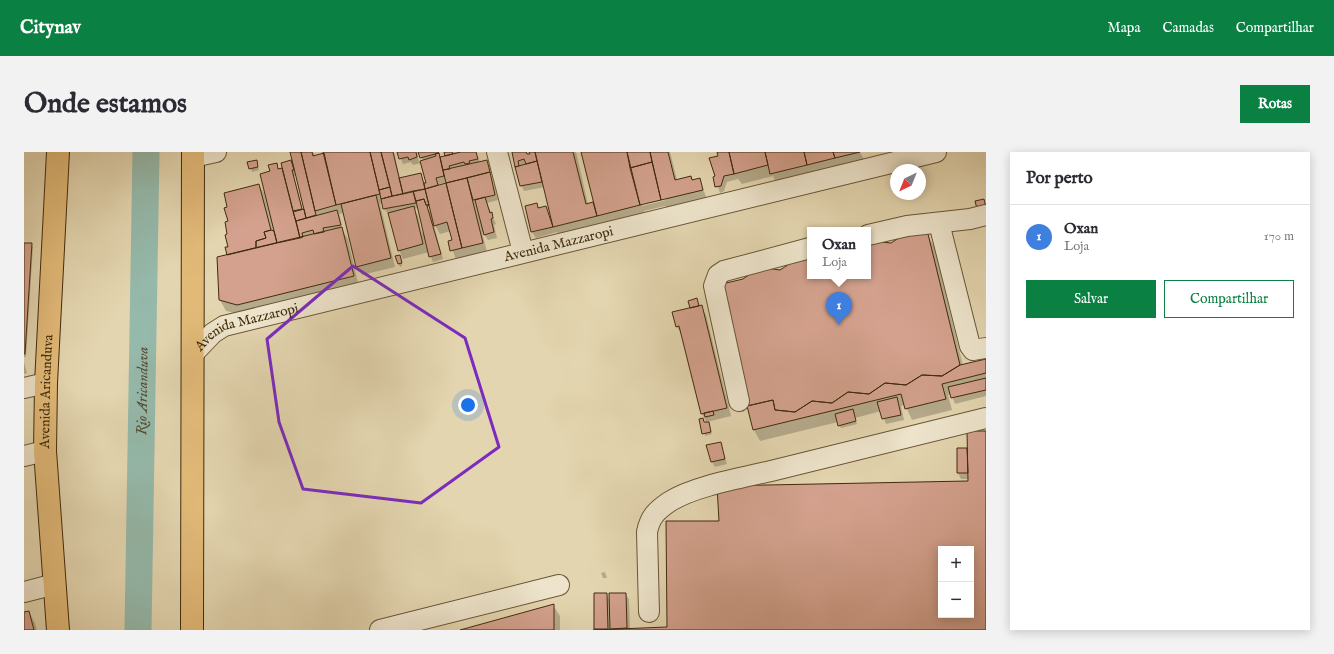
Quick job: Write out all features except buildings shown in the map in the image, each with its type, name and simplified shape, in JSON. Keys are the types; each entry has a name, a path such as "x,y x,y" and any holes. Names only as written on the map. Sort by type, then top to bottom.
{"highway":[{"name":"Avenida Aricanduva","path":"58,152 46,383 45,451 58,630"},
{"path":"192,630 193,155"}],"street":[{"path":"193,155 216,152"},
{"path":"498,152 523,252"},
{"name":"Avenida Mazzaropi","path":"192,355 212,333 224,326 936,152"},
{"path":"871,234 907,226 986,216"},
{"path":"939,223 970,346 973,350 986,348"},
{"path":"739,401 714,286 716,279 724,271 807,249"},
{"path":"24,388 46,383"},
{"path":"649,612 647,532 649,520 657,511 670,502 690,492 986,418"},
{"path":"24,456 45,451"},
{"path":"24,592 55,584"},
{"path":"380,630 559,585"}],"highlighted area":[{"path":"353,266 465,338 499,447 421,503 303,489 279,422 267,339"}],"waterway":[{"name":"Rio Aricanduva","path":"138,630 146,152"}],"place":[{"name":"Oxan","path":"839,325"}]}
